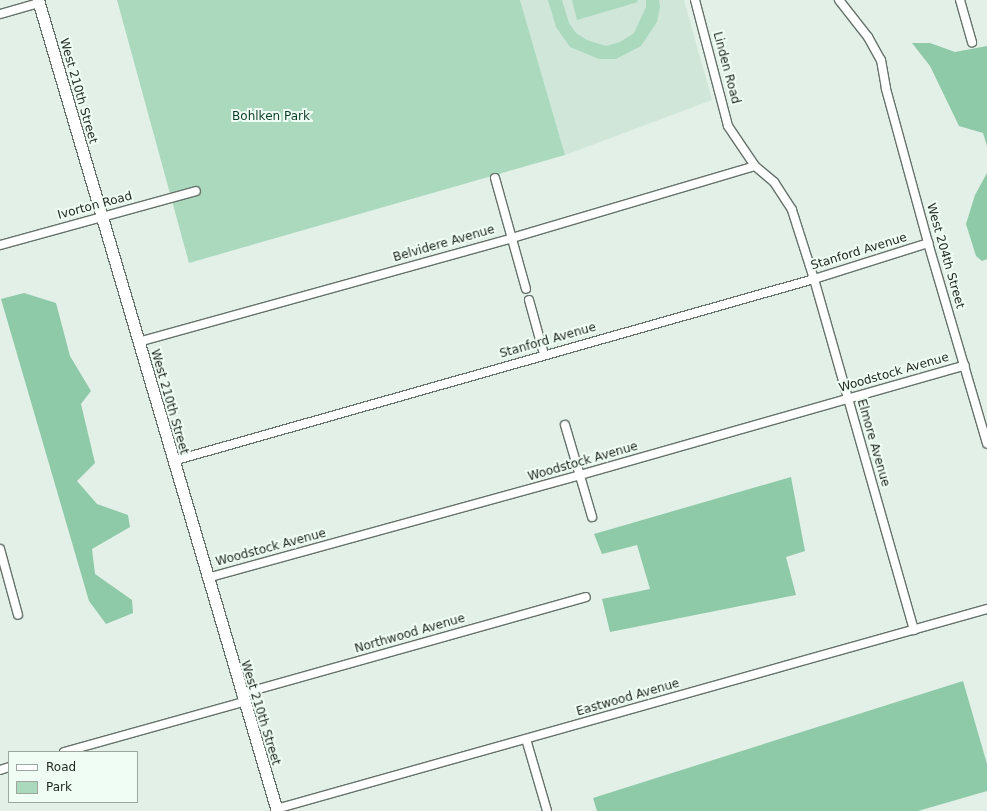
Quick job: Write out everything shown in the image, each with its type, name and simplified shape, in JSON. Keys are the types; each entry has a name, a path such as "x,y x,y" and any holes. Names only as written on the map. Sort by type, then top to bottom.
{"street":[{"name":"Linden Road","path":"695,0 728,126 738,140"},
{"name":"West 204th Street","path":"839,0 868,37 881,60 928,243 987,443"},
{"path":"960,0 972,42"},
{"path":"0,14 38,2"},
{"name":"West 210th Street","path":"38,2 102,216 206,578 276,810"},
{"name":"Elmore Avenue","path":"738,140 755,166 774,182 792,210 814,279 914,630"},
{"name":"Belvidere Avenue","path":"138,342 512,238 755,166"},
{"path":"495,178 526,289"},
{"name":"Ivorton Road","path":"0,245 196,191"},
{"name":"Stanford Avenue","path":"173,461 544,354 814,279 822,274 928,243"},
{"path":"529,300 544,354"},
{"name":"Woodstock Avenue","path":"206,578 580,475 965,365"},
{"path":"565,425 592,518"},
{"path":"0,549 18,615"},
{"name":"Northwood Avenue","path":"67,751 586,597"},
{"name":"Eastwood Avenue","path":"276,810 987,609"},
{"path":"526,739 547,811"}],"shaded area":[{"path":"520,0 684,0 712,100 565,155"}],"green space":[{"name":"Bohlken Park","path":"117,0 520,0 565,155 189,263"},
{"path":"548,0 562,0 569,23 576,33 587,40 606,46 620,42 634,33 646,7 646,0 659,0 660,7 657,22 641,46 616,59 599,59 570,47 556,27"},
{"path":"572,0 637,0 638,2 577,20"},
{"path":"912,43 930,43 955,52 987,46 987,146 983,133 959,126 930,66"},
{"path":"987,173 987,259 982,261 976,256 966,224 975,195"},
{"path":"24,293 56,303 70,356 91,391 81,404 95,463 77,481 97,504 128,515 130,527 92,549 95,574 132,600 133,613 106,624 89,601 1,299"},
{"path":"791,477 805,551 786,557 796,595 610,632 602,599 650,589 637,545 602,554 594,534"},
{"path":"963,681 987,764 987,791 918,811 597,811 593,798"}]}
